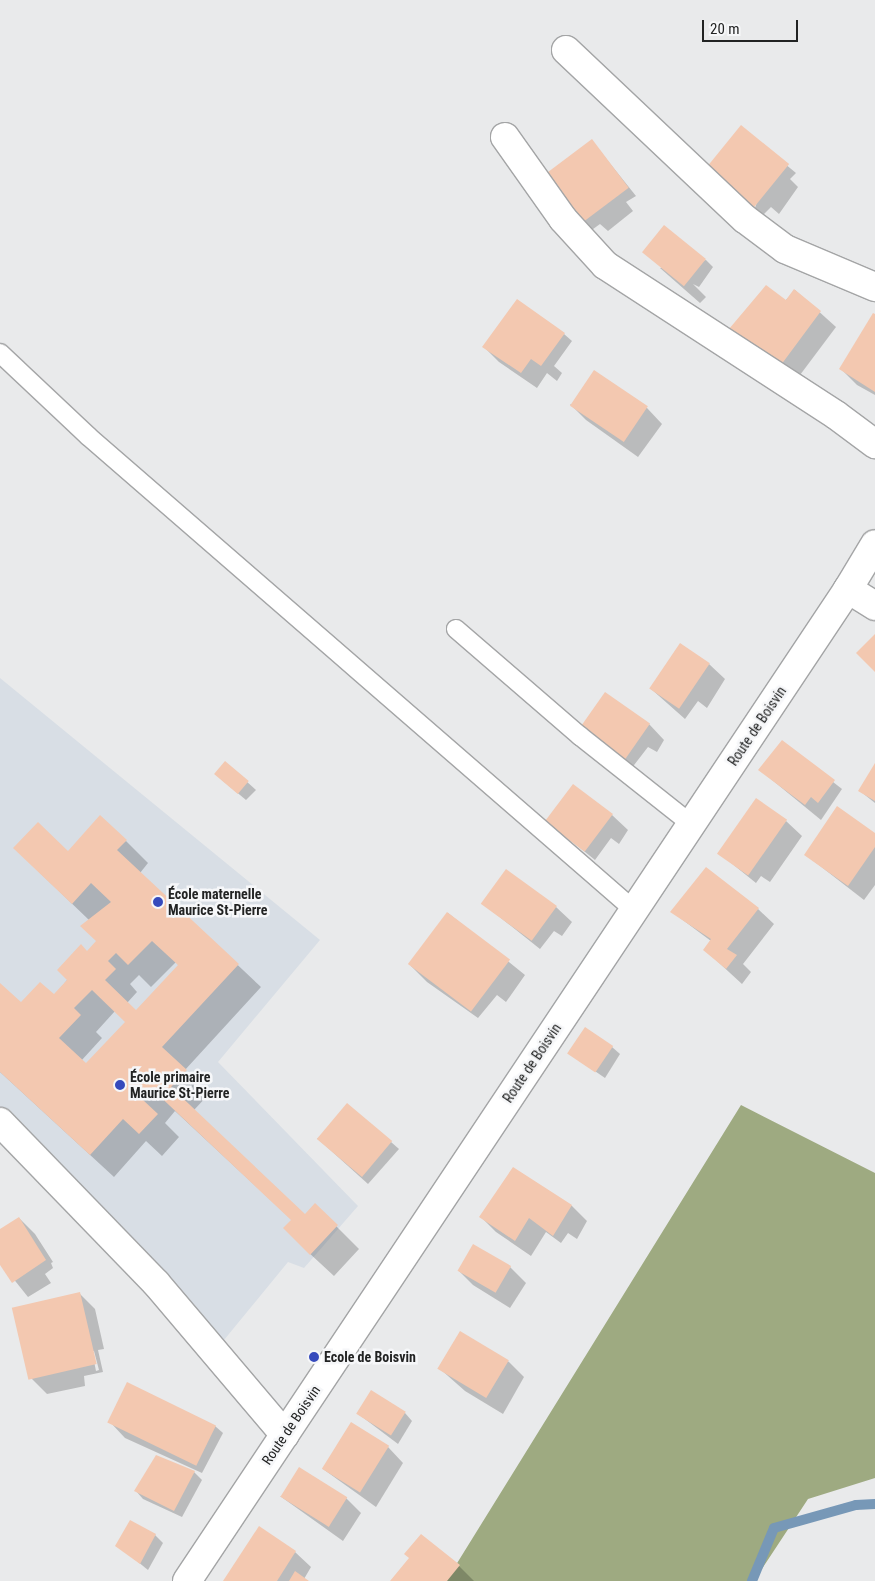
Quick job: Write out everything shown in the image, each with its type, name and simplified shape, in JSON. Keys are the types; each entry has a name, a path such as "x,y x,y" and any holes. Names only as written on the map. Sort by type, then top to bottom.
{"street":[{"path":"566,50 744,219 785,249 875,287"},
{"path":"505,137 563,219 605,265 836,415 875,444"},
{"name":"Route de Boisvin","path":"187,1581 848,589 875,544"},
{"path":"848,589 875,606"},
{"path":"0,1122 156,1283 285,1434"}],"lane":[{"path":"0,353 96,443 634,910"},
{"path":"456,629 580,736 692,824"}],"shaded area":[{"path":"0,678 320,940 218,1062 358,1206 304,1268 288,1262 224,1340 0,1108"}],"green space":[{"path":"741,1105 875,1173 875,1478 808,1499 754,1581 446,1581"}],"building":[{"path":"741,125 789,164 752,210 704,171"},
{"path":"592,139 629,188 577,227 540,178"},
{"path":"664,225 706,259 684,286 642,252"},
{"path":"766,285 786,300 794,289 821,311 778,369 729,329"},
{"path":"517,299 565,333 541,366 531,359 521,373 482,347"},
{"path":"873,313 875,314 875,392 839,369"},
{"path":"594,370 648,406 624,442 570,406"},
{"path":"875,634 875,672 856,653"},
{"path":"680,643 710,663 679,709 649,689"},
{"path":"605,692 650,724 624,760 579,729"},
{"path":"782,740 835,780 818,803 811,797 805,805 758,770"},
{"path":"225,761 249,781 238,794 214,774"},
{"path":"875,763 875,801 858,791"},
{"path":"573,784 613,814 585,852 545,822"},
{"path":"756,798 787,820 748,875 717,854"},
{"path":"837,806 875,833 875,847 848,886 804,855"},
{"path":"100,815 127,840 117,850 239,964 162,1047 187,1070 171,1087 305,1214 315,1203 338,1225 310,1255 283,1228 291,1220 152,1089 143,1100 158,1114 139,1134 123,1119 90,1155 0,1072 0,983 21,1002 40,982 54,994 67,980 57,970 81,944 87,951 96,941 80,926 111,902 91,883 72,904 13,848 38,822 68,851","holes":["152,941 178,965 136,1010 105,980 116,969 108,961 116,953 128,965","92,990 125,1022 86,1063 59,1038 81,1015 74,1008"]},
{"path":"706,867 759,908 727,949 737,955 726,969 703,950 711,939 670,912"},
{"path":"506,869 557,906 532,941 481,904"},
{"path":"447,912 510,960 471,1011 408,964"},
{"path":"585,1027 613,1046 595,1073 567,1054"},
{"path":"347,1103 392,1141 362,1177 317,1139"},
{"path":"513,1167 572,1205 553,1236 529,1218 515,1241 479,1217"},
{"path":"19,1217 46,1260 12,1283 0,1265 0,1229"},
{"path":"473,1244 511,1266 496,1293 458,1271"},
{"path":"80,1292 97,1364 28,1380 12,1308"},
{"path":"460,1331 509,1360 486,1398 437,1369"},
{"path":"127,1382 216,1425 196,1466 107,1422"},
{"path":"371,1390 406,1412 391,1435 356,1414"},
{"path":"351,1422 389,1446 360,1492 322,1469"},
{"path":"156,1455 195,1471 174,1511 134,1491"},
{"path":"299,1467 347,1497 329,1527 280,1497"},
{"path":"130,1520 156,1534 140,1564 115,1546"},
{"path":"259,1526 296,1551 277,1581 223,1581"},
{"path":"421,1534 460,1565 447,1581 390,1581 409,1558 404,1554"},
{"path":"295,1571 309,1581 289,1581"}],"waterway":[{"path":"752,1581 774,1528 856,1505 875,1504"}],"place":[{"name":"École maternelle Maurice St-Pierre","path":"158,902"},
{"name":"École primaire Maurice St-Pierre","path":"120,1085"},
{"name":"Ecole de Boisvin","path":"314,1357"}]}
